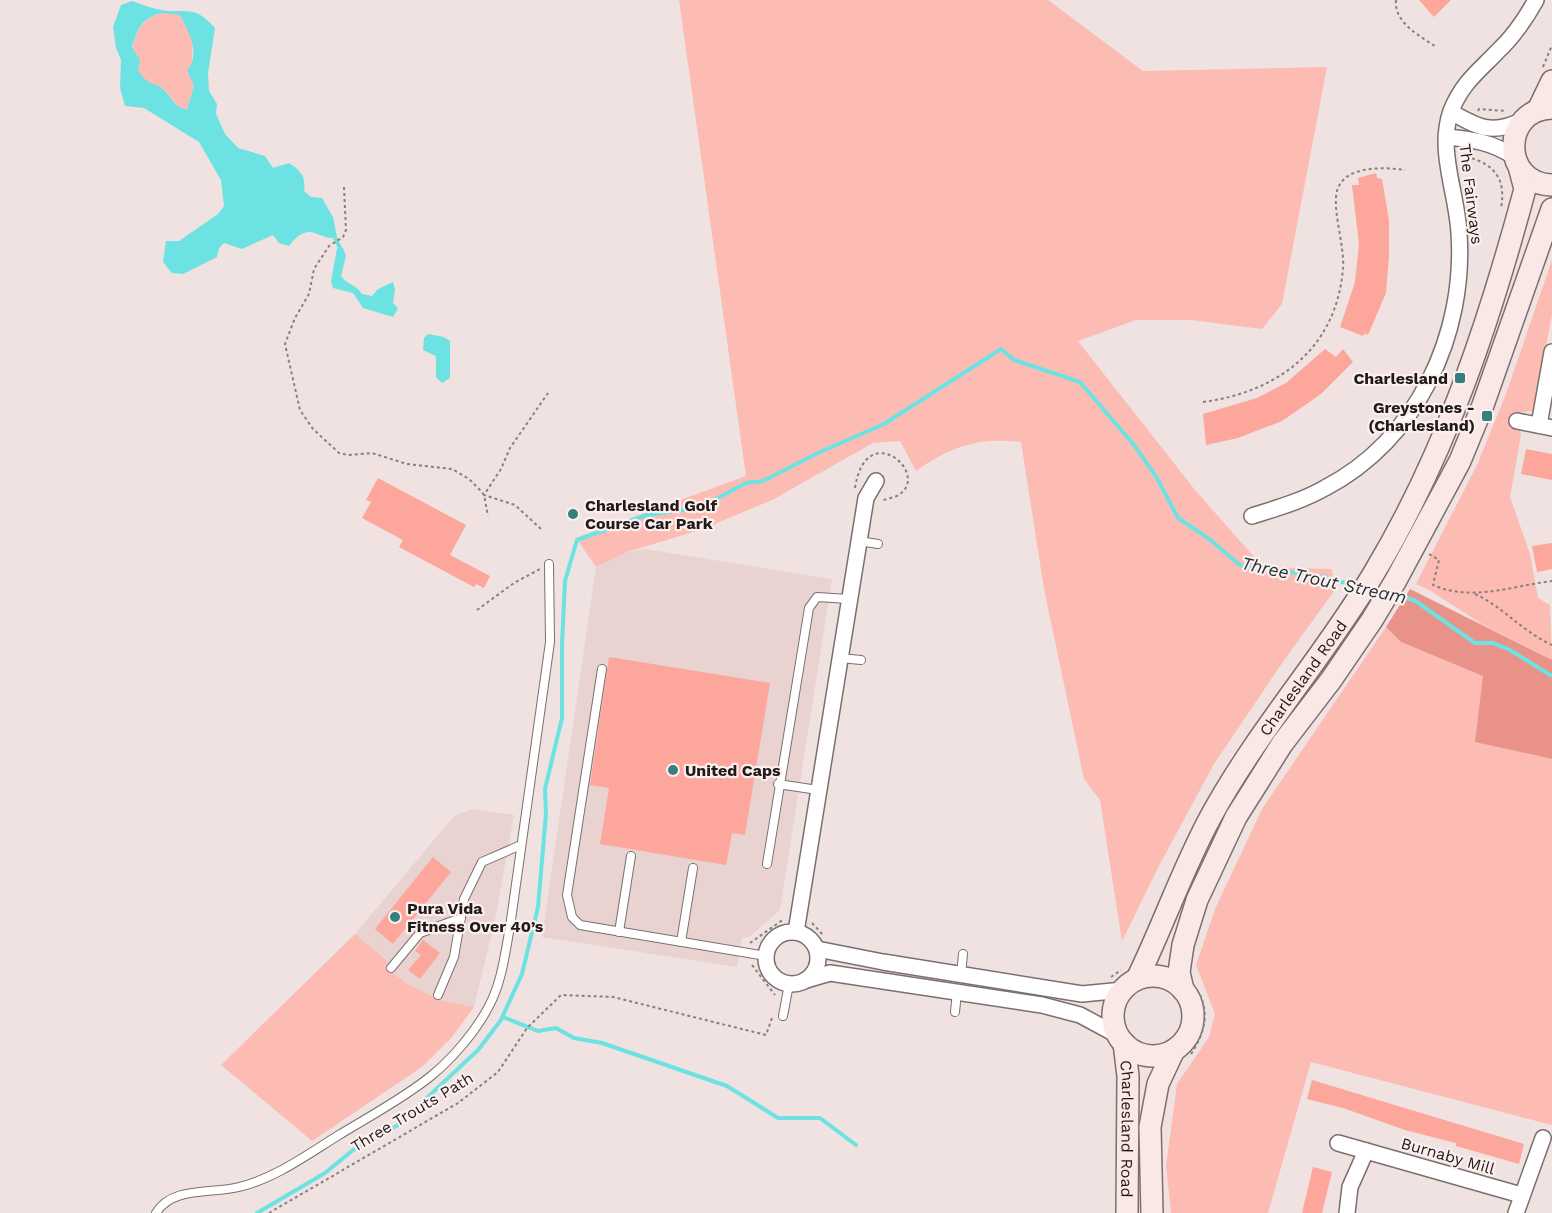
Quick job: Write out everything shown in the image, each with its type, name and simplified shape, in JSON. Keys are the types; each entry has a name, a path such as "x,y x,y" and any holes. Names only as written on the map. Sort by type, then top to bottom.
{"main road":[{"path":"1538,113 1552,81"},
{"name":"Charlesland Road","path":"1130,985 1210,817 1268,724 1374,574 1440,448 1491,310 1525,189 1517,164 1513,140 1538,113"},
{"path":"1517,164 1535,182 1552,185"},
{"name":"Charlesland Road","path":"1190,989 1179,972 1183,945 1197,900 1236,817 1282,744 1331,680 1372,620 1460,460 1483,405 1552,209"},
{"path":"1154,976 1164,977 1190,989 1193,1022 1182,1053 1148,1055 1130,1049 1121,1039 1113,1019 1114,1010 1130,985 1154,976"},
{"name":"Charlesland Road","path":"1121,1039 1128,1076 1127,1213"},
{"name":"Charlesland Road","path":"1152,1213 1150,1127 1158,1084 1182,1053"}],"street":[{"name":"The Fairways","path":"1252,516 1294,503 1326,488 1368,460 1398,430 1426,391 1443,352 1459,286 1459,226 1446,137 1451,112 1466,81 1500,50 1536,0"},
{"name":"The Fairways","path":"1451,112 1475,125 1505,129 1538,113"},
{"name":"The Fairways","path":"1446,137 1472,139 1502,149 1517,164"},
{"path":"1517,421 1545,426 1552,352"},
{"path":"796,932 866,498 876,481"},
{"path":"1121,1039 1080,1015 1042,1005 830,973 789,984 782,982 770,971 766,956 768,948 780,935 796,932 822,944 961,975 1082,994 1130,985"},
{"path":"806,980 818,966 822,944"},
{"path":"1516,1213 1544,1138"},
{"name":"Burnaby Mill","path":"1338,1143 1521,1195"},
{"path":"1347,1213 1350,1187 1366,1151"}],"lane":[{"path":"859,541 878,544"},
{"path":"156,1213 163,1202 175,1196 239,1187 270,1177 432,1076 464,1043 490,1006 501,973 550,642 549,564"},
{"path":"767,864 778,784 809,608 817,597 849,599"},
{"path":"840,657 861,660"},
{"path":"602,669 567,895 568,908 572,917 580,925 766,956"},
{"path":"778,784 818,790"},
{"path":"438,995 454,957 465,899 482,862 521,845"},
{"path":"619,932 631,856"},
{"path":"681,942 693,868"},
{"path":"391,968 420,933 461,918"},
{"path":"961,975 963,954"},
{"path":"783,1016 789,984"},
{"path":"955,1012 957,992"}],"path":[{"path":"1396,0 1397,13 1404,24 1436,47"},
{"path":"1203,402 1234,398 1270,382 1298,364 1317,345 1328,326 1337,302 1343,268 1341,233 1336,207 1337,191 1344,178 1359,172 1390,168 1405,170"},
{"path":"344,187 346,230 343,237 329,246 314,269 309,294 295,318 285,344 300,410 313,429 339,453 348,455 372,453 407,464 452,469 469,479 484,495 515,505 541,529"},
{"path":"488,516 484,495 510,448 548,393"},
{"path":"855,492 858,474 864,460 877,453 888,453 903,462 907,474 905,487 899,495 878,503"},
{"path":"1425,551 1439,560 1433,585 1455,593 1475,593 1552,581"},
{"path":"477,610 514,583 549,564"},
{"path":"1475,593 1492,602 1529,634 1552,645"},
{"path":"783,1016 774,1014 775,994 757,970 749,963 744,963 749,943 787,917"},
{"path":"812,923 822,944"},
{"path":"1182,1053 1201,1038 1205,1018 1204,1004 1190,989"},
{"name":"Three Trouts Path","path":"269,1213 458,1102 498,1072 527,1028 561,995 613,997 766,1035 774,1014"}],"shaded area":[{"path":"679,0 1048,0 1143,71 1327,67 1282,304 1262,329 1191,320 1136,320 1078,341 1195,490 1263,567 1331,569 1337,587 1214,764 1161,862 1122,941 1100,800 1084,779 1044,589 1021,442 991,441 966,445 941,455 916,471 900,441 873,443 772,500 703,529 627,552 596,567 576,538 746,476"},
{"path":"164,13 180,14 193,39 191,75 194,85 187,110 174,102 161,88 146,82 134,63 134,42 138,31 153,16"},
{"path":"1552,260 1552,315 1535,404 1532,411 1514,413 1512,425 1519,428 1521,435 1510,497 1530,554 1538,598 1550,605 1552,660 1482,624 1416,584 1477,465 1506,394"},
{"path":"645,549 832,579 780,910 749,937 742,938 737,967 542,937 596,567 627,552"},
{"path":"1410,589 1552,660 1552,759 1475,742 1483,676 1401,642 1386,627"},
{"path":"1386,627 1401,642 1484,676 1476,742 1552,759 1552,1125 1311,1062 1268,1213 1171,1213 1166,1166 1177,1084 1209,1037 1215,1014 1196,965 1215,909 1262,809"},
{"path":"473,809 514,815 496,915 474,1007 439,1000 408,984 390,971 355,934 454,816"},
{"path":"355,934 385,959 390,971 408,984 439,1000 474,1007 452,1037 422,1067 312,1141 221,1065"}],"water":[{"path":"132,1 159,10 194,12 204,17 215,28 208,73 209,91 217,104 216,114 225,134 238,148 265,156 273,168 289,163 297,169 302,174 304,191 311,197 322,198 333,217 337,237 303,233 289,246 279,243 273,235 242,249 224,243 219,248 217,257 183,274 172,273 163,262 166,241 179,241 218,214 224,206 221,180 199,142 144,108 125,106 120,88 121,60 116,48 113,27 121,5","holes":["157,14 180,15 190,36 193,50 193,57 187,71 194,85 187,110 176,104 162,88 142,76 138,71 140,60 132,47 136,34 146,20"]},
{"path":"337,248 343,248 346,256 341,276 362,294 372,296 378,289 393,282 395,290 393,303 398,308 393,317 363,308 353,293 333,288 331,282"},
{"path":"428,334 444,337 450,341 450,378 442,383 436,377 436,356 423,350 424,338"}],"building":[{"path":"1419,0 1451,0 1434,17"},
{"path":"1376,173 1377,178 1382,179 1389,220 1389,256 1386,293 1368,335 1365,333 1363,336 1340,327 1355,282 1359,244 1352,185 1359,185 1358,178"},
{"path":"1325,349 1336,357 1343,349 1353,362 1321,394 1282,421 1238,438 1206,445 1203,414 1257,398 1286,383"},
{"path":"1526,449 1552,454 1552,480 1521,474"},
{"path":"378,478 466,525 450,555 490,576 484,588 476,584 474,587 399,547 403,540 362,518 371,502 366,500"},
{"path":"1552,543 1552,569 1537,572 1532,546"},
{"name":"United Caps","path":"609,657 770,683 745,835 732,833 726,865 600,844 609,788 590,785"},
{"path":"433,857 451,872 393,944 375,929"},
{"path":"423,940 440,953 420,979 408,970 421,955 415,951"},
{"path":"1312,1080 1524,1144 1519,1164 1456,1146 1456,1143 1405,1130 1343,1108 1307,1099"},
{"path":"1313,1167 1332,1172 1322,1213 1302,1213"}],"waterway":[{"path":"335,238 340,248"},
{"name":"Three Trout Stream","path":"257,1213 325,1173 353,1150 398,1125 478,1050 501,1020 522,974 538,907 546,814 545,789 562,718 565,581 577,540 647,515 699,508 746,483 763,481 820,452 884,424 1001,349 1014,360 1080,382 1134,445 1157,478 1178,518 1208,538 1240,565 1324,577 1357,586"},
{"name":"Three Trout Stream","path":"1394,595 1414,600 1475,643 1493,643 1510,650 1552,676"},
{"path":"503,1017 538,1031 556,1028 574,1038 602,1043 727,1086 778,1118 820,1118 856,1145"}],"place":[{"name":"Charlesland","path":"1460,378"},
{"name":"Greystones - (Charlesland)","path":"1487,416"},
{"name":"Charlesland Golf Course Car Park","path":"573,514"},
{"name":"United Caps","path":"673,770"},
{"name":"Pura Vida Fitness Over 40’s","path":"395,917"}]}
